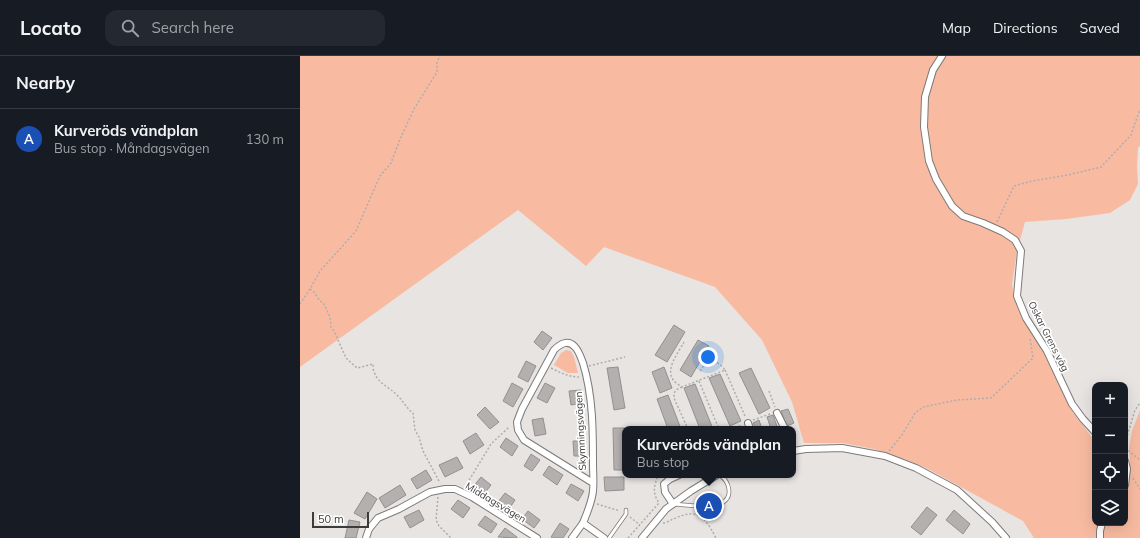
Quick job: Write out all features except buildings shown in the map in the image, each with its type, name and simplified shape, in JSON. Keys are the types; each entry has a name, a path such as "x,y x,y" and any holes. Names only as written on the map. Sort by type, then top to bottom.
{"street":[{"name":"Oskar Grens väg","path":"942,56 933,70 925,97 924,127 928,161 936,179 952,206 963,216 995,228 1014,240 1021,251 1017,296 1026,318 1047,350 1072,404 1083,420 1092,429"},
{"name":"Skymningsvägen","path":"583,523 589,510 593,492 593,483 593,430 591,402 580,355 576,347 572,344 565,343 554,350 522,409 517,422 518,430 524,440 593,483"},
{"path":"775,412 783,426"},
{"path":"796,451 842,448 885,456 916,468 957,490 992,522 1006,538"},
{"path":"672,478 664,484 665,492 673,504"},
{"path":"642,538 666,509 713,478"},
{"name":"Middagsvägen","path":"441,490 455,489 462,492 537,538"},
{"path":"366,538 368,529 378,518 399,509 430,492 441,490"},
{"path":"572,538 583,523 604,538"},
{"path":"1100,538 1101,526"}],"lane":[{"path":"673,504 718,505 726,501 729,495 729,485 725,478"},
{"path":"609,538 626,514 626,510"}],"path":[{"path":"300,304 320,271 356,231 380,176 391,163 414,109 438,72 437,62 440,56"},
{"path":"995,228 1014,186 1101,167 1131,135 1140,109"},
{"path":"310,289 324,304 330,317 331,327 346,358 357,368 373,364 375,375 381,382 398,395 404,402 405,407 412,413 415,430 441,490 436,520 439,526 451,538"},
{"path":"885,456 902,435 915,413 923,407 957,400 991,398 1033,358 1030,338"},
{"path":"682,387 673,380 670,367 684,342"},
{"path":"700,372 709,356 723,366 748,423"},
{"path":"584,367 625,357"},
{"path":"546,365 572,377 586,376"},
{"path":"687,426 674,398 674,393 676,390 725,370"},
{"path":"699,380 718,426"},
{"path":"740,426 775,412 769,391"},
{"path":"1128,433 1135,410 1140,403"},
{"path":"462,492 491,444 508,428 518,426"},
{"path":"1128,450 1140,460"},
{"path":"1128,470 1140,490"},
{"path":"628,538 660,503 654,493 657,478"},
{"path":"591,502 622,511 640,525"},
{"path":"651,512 665,524 684,514 698,515 703,519 716,538"}],"shaded area":[{"path":"300,56 1140,56 1140,146 1138,148 1137,166 1138,184 1130,200 1110,213 1066,219 1025,222 1017,251 1012,284 1014,296 1023,319 1043,352 1072,411 1092,437 1092,526 1128,526 1128,463 1130,465 1129,448 1132,431 1140,410 1140,538 1103,538 1103,531 1097,529 1096,538 1034,538 1023,521 928,469 907,460 874,449 843,443 804,443 792,402 762,340 715,287 604,247 586,266 518,210 300,367"},
{"path":"566,350 571,351 578,373 568,373 554,365 561,353"}],"place":[{"name":"Kurveröds vändplan","path":"709,506"}]}
